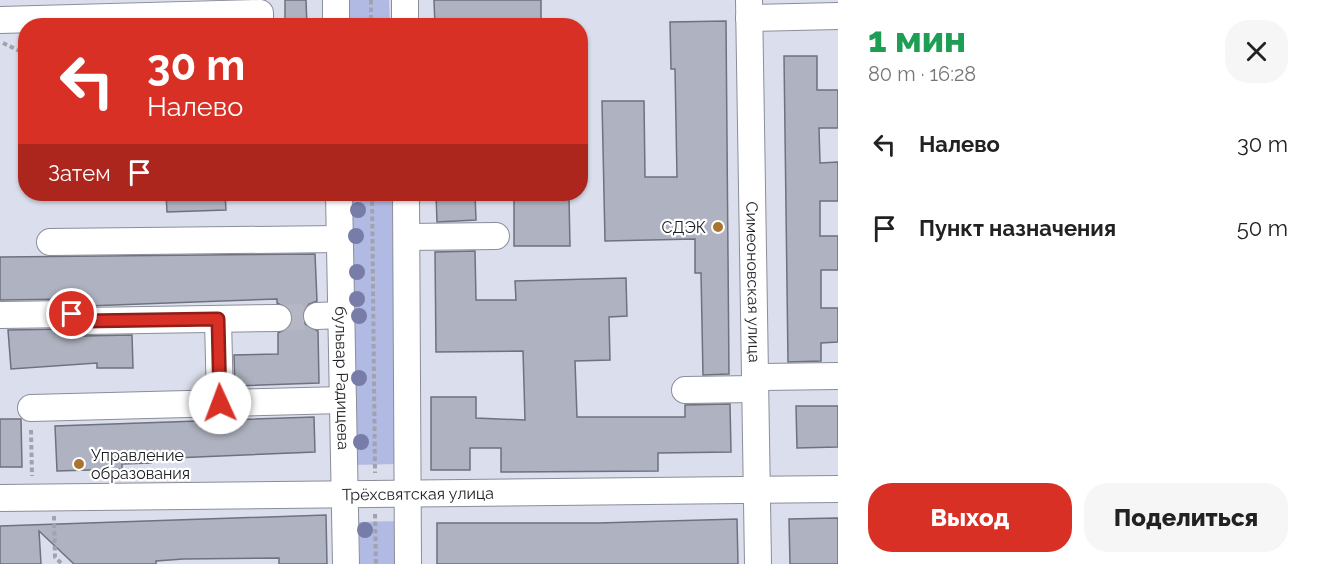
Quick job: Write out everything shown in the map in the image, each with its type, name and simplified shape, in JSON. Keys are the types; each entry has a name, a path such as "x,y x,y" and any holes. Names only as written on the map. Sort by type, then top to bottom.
{"street":[{"path":"336,0 336,18"},
{"path":"405,0 405,18"},
{"path":"749,9 838,16"},
{"name":"Симеоновская улица","path":"749,9 758,564"},
{"path":"74,18 260,13 260,18"},
{"path":"0,20 18,20"},
{"name":"бульвар Радищева","path":"339,201 340,239 329,315 343,400 346,564"},
{"path":"406,201 408,564"},
{"path":"407,237 496,236"},
{"path":"50,242 340,239"},
{"path":"0,315 72,314 83,321 278,318"},
{"path":"218,319 220,403"},
{"path":"685,390 838,376"},
{"path":"31,408 343,400"},
{"name":"Трёхсвятская улица","path":"0,498 838,489"}],"path":[{"path":"371,0 371,18"},
{"path":"0,41 18,50"},
{"path":"372,201 376,564"},
{"path":"31,408 43,498 55,557 62,564"}],"shaded area":[{"path":"348,0 389,0 390,18 348,18"},
{"path":"350,201 392,201 396,464 354,465"},
{"path":"400,521 400,564 360,564 359,522"}],"building":[{"path":"285,0 306,0 307,18 285,18"},
{"path":"434,0 541,0 541,18 435,18"},
{"path":"726,21 729,374 703,375 701,273 695,273 695,239 605,241 602,101 644,101 645,177 677,177 675,69 671,69 670,22"},
{"path":"784,56 817,56 817,90 838,90 838,128 819,128 820,163 838,162 838,201 820,201 820,236 838,236 838,270 821,270 821,308 838,308 838,342 821,343 821,361 788,362"},
{"path":"166,201 225,201 226,210 167,212"},
{"path":"436,201 475,201 476,220 437,222"},
{"path":"514,201 569,201 570,246 514,246"},
{"path":"475,251 476,300 516,300 515,281 626,278 627,316 609,317 610,360 575,361 577,417 685,417 685,405 730,404 731,452 658,453 658,471 501,472 501,448 470,448 470,470 431,470 431,397 476,397 476,418 525,420 523,351 436,352 435,252"},
{"path":"315,254 317,301 309,304 302,316 305,324 318,331 319,383 235,386 234,355 278,354 278,333 291,326 293,317 291,310 277,303 277,299 87,306 72,299 0,300 0,257"},
{"path":"68,329 83,336 132,335 133,368 97,368 97,363 11,369 8,330"},
{"path":"796,406 838,406 838,447 797,448"},
{"path":"314,417 315,452 151,459 151,463 122,464 122,469 57,471 55,426"},
{"path":"0,419 21,419 22,467 0,467"},
{"path":"326,515 327,564 279,564 279,558 183,559 156,561 156,564 74,564 39,531 41,564 0,564 0,526"},
{"path":"838,518 838,564 790,564 789,519"},
{"path":"737,519 738,564 437,564 437,523 598,523"}],"tunnel":[{"path":"278,318 317,316"}],"place":[{"name":"СДЭК","path":"718,227"},
{"name":"Управление образования","path":"79,464"}],"route":[{"path":"72,314 83,321 218,319 220,403"}]}
